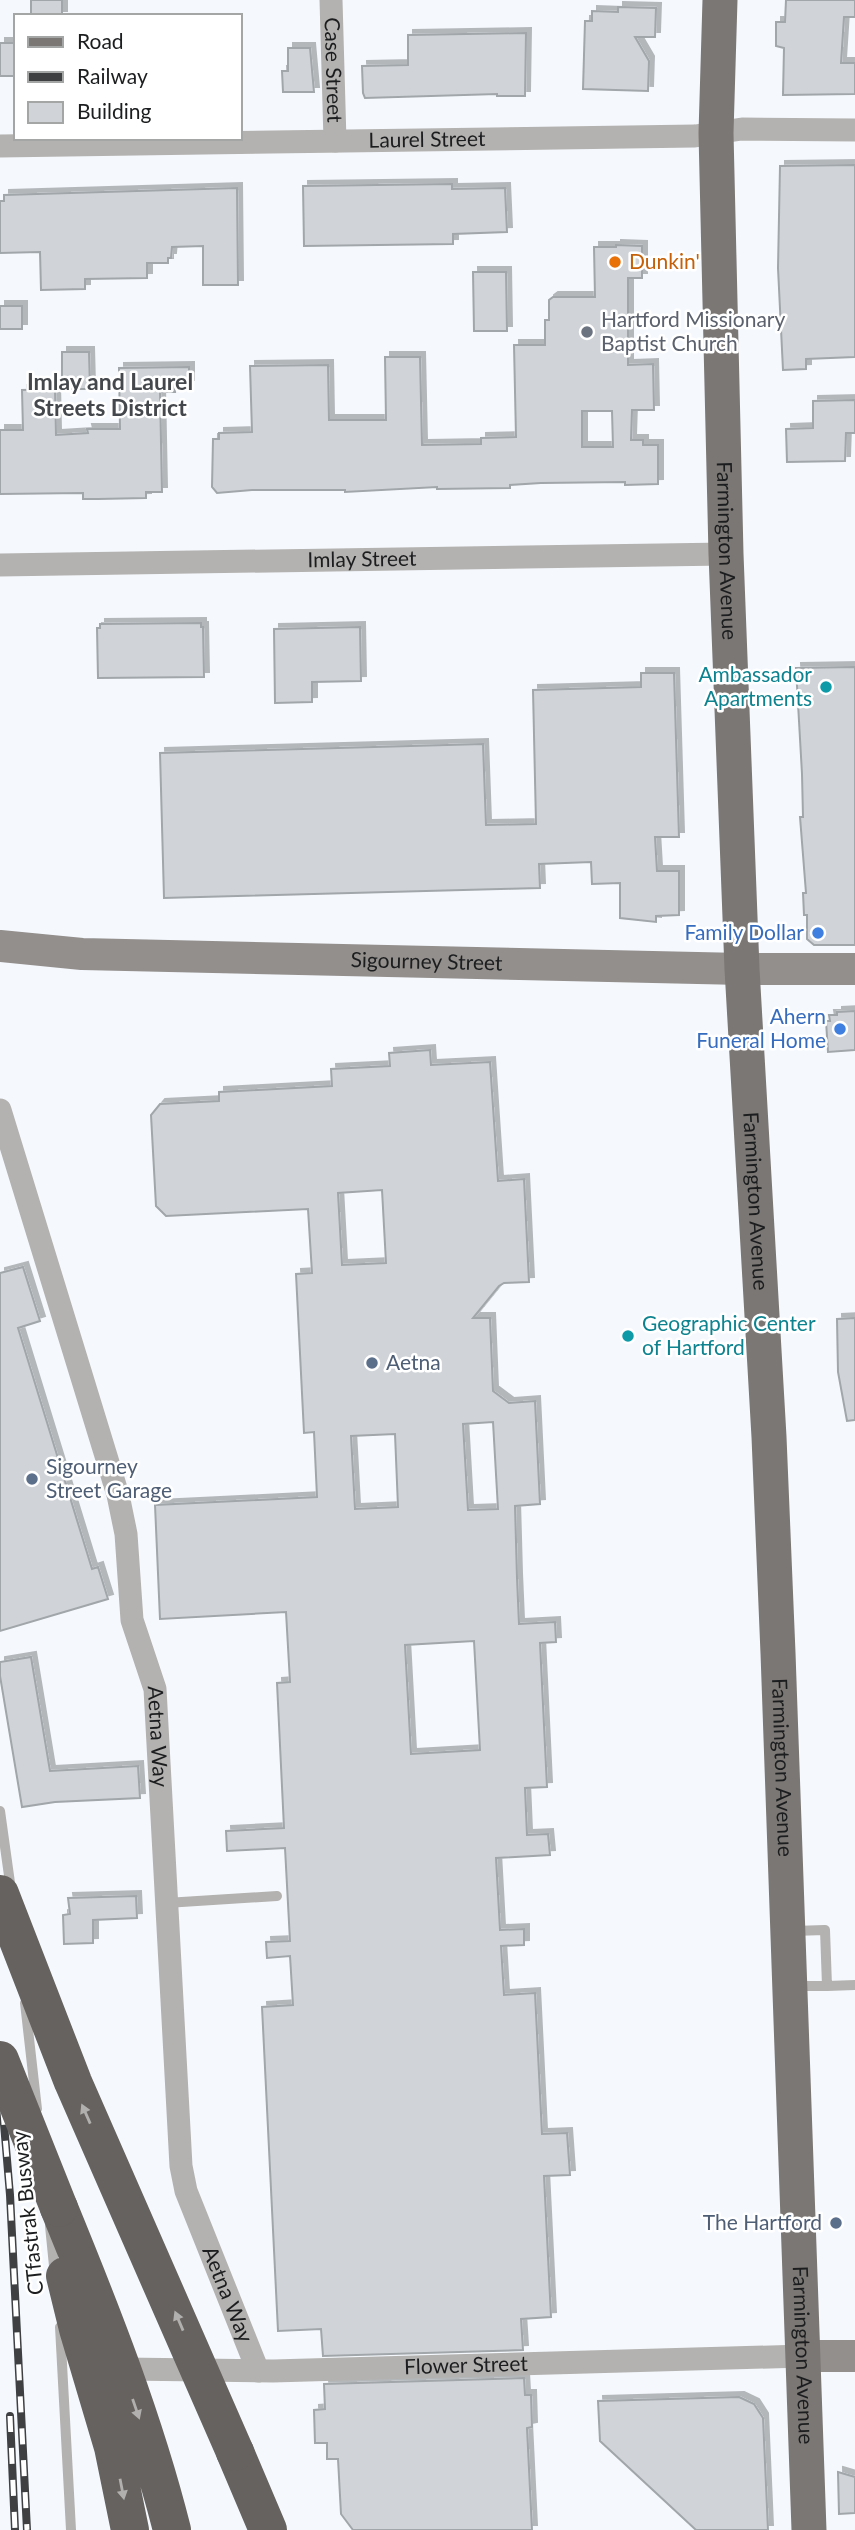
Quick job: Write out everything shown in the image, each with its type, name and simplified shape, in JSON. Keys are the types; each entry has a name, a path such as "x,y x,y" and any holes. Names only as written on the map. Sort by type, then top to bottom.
{"highway":[{"path":"0,1894 73,2082 268,2530"},
{"path":"0,2060 130,2390 172,2530"},
{"path":"59,2208 68,2290 111,2440 130,2530"},
{"path":"235,2452 235,2482 244,2530"}],"main road":[{"name":"Farmington Avenue","path":"720,0 716,133 726,554 742,969 769,1437 809,2530"},
{"name":"Sigourney Street","path":"0,946 82,954 742,969 855,969"},
{"path":"803,2356 855,2356"}],"street":[{"name":"Case Street","path":"331,0 335,141"},
{"name":"Laurel Street","path":"0,146 695,136 742,129 855,130"},
{"name":"Imlay Street","path":"0,565 726,554"},
{"name":"Aetna Way","path":"0,1110 122,1510 132,1620 155,1689 178,2124 184,2181 258,2371"},
{"name":"Flower Street","path":"126,2369 258,2371 803,2356"}],"lane":[{"path":"0,1811 23,1984"},
{"path":"166,1903 278,1896"},
{"path":"788,1931 825,1930 827,1986"},
{"path":"790,1986 855,1985"},
{"name":"CTfastrak Busway","path":"24,1998 55,2283"},
{"name":"CTfastrak Busway","path":"58,2311 71,2530"}],"building":[{"path":"31,0 62,0 62,14 31,14"},
{"path":"786,0 855,0 855,17 844,17 841,63 855,63 855,94 783,95 784,48 776,46 776,22 785,22"},
{"path":"618,7 656,8 655,37 635,37 649,61 648,91 583,89 585,21 592,21 592,11 618,12"},
{"path":"526,33 525,96 497,94 365,98 363,93 362,66 408,65 408,35"},
{"path":"0,43 14,43 14,76 0,76"},
{"path":"288,48 310,48 314,92 283,92 282,71 288,71"},
{"path":"855,165 855,357 806,359 806,369 783,370 778,268 780,166"},
{"path":"452,184 452,189 505,188 507,232 453,234 453,244 304,246 303,186"},
{"path":"237,188 238,285 203,285 203,246 172,247 168,263 147,263 147,278 85,279 85,289 41,290 40,252 0,253 0,201 4,201 4,195"},
{"path":"642,246 642,278 628,278 628,365 653,364 654,410 632,410 631,440 643,440 643,445 658,445 658,484 541,483 510,485 510,488 437,487 345,492 252,490 217,493 212,487 213,439 219,439 219,433 252,432 250,366 328,365 329,420 386,420 385,357 420,357 422,445 481,444 481,438 516,437 514,345 545,345 545,320 549,320 549,300 553,297 595,297 594,247","holes":["582,411 612,411 613,447 582,447"]},
{"path":"473,272 506,272 507,331 474,331"},
{"path":"0,306 22,306 22,329 0,329"},
{"path":"62,352 89,352 90,389 62,389"},
{"path":"189,367 189,385 174,385 175,392 160,392 162,492 146,492 146,498 98,499 83,499 83,493 0,494 0,430 23,430 22,390 55,389 56,435 88,433 87,429 120,429 119,368"},
{"path":"855,400 855,433 846,433 845,461 787,462 786,429 813,428 813,401"},
{"path":"201,623 204,677 98,678 97,628 100,628 100,624"},
{"path":"360,627 361,681 312,682 312,702 275,703 274,629"},
{"path":"855,667 855,945 814,945 807,939 807,915 804,915 803,893 806,893 800,817 803,817 802,774 796,668"},
{"path":"641,673 674,673 679,837 655,837 657,871 679,871 679,915 656,916 656,922 620,918 620,883 592,884 591,862 539,864 540,888 164,898 160,753 483,744 486,825 536,824 533,690 641,687"},
{"name":"Ahern Funeral Home","path":"855,1011 855,1050 828,1052 826,1021 830,1021 829,1015"},
{"path":"430,1050 431,1065 490,1062 498,1181 524,1179 529,1282 504,1283 499,1286 473,1318 490,1318 493,1391 509,1403 535,1401 540,1504 515,1506 517,1578 519,1624 555,1622 556,1642 540,1643 547,1787 525,1788 527,1835 548,1834 550,1855 496,1858 500,1930 524,1929 524,1945 501,1946 504,1995 535,1993 542,2134 567,2133 570,2175 544,2176 551,2317 521,2319 523,2350 323,2356 321,2329 278,2331 262,2007 293,2005 290,1956 267,1958 266,1942 290,1941 285,1848 227,1851 226,1831 284,1828 277,1683 290,1682 286,1612 160,1619 155,1505 317,1497 314,1432 304,1433 296,1274 312,1273 308,1209 166,1216 156,1206 151,1115 160,1104 219,1101 219,1092 332,1086 331,1069 390,1066 389,1053","holes":["382,1190 386,1263 342,1265 338,1193","493,1422 498,1509 468,1510 463,1424","395,1434 398,1507 355,1509 351,1436","474,1641 480,1750 411,1754 405,1645"]},
{"name":"Sigourney Street Garage","path":"23,1267 40,1321 18,1328 92,1569 98,1567 108,1599 0,1631 0,1273"},
{"path":"855,1318 855,1420 847,1421 838,1372 837,1319"},
{"path":"31,1657 50,1771 138,1766 140,1798 55,1802 22,1807 0,1676 0,1662"},
{"path":"136,1896 137,1918 93,1920 93,1943 64,1944 63,1915 70,1914 68,1898"},
{"path":"524,2378 525,2395 531,2395 532,2427 527,2428 532,2530 353,2530 341,2514 338,2459 327,2459 327,2443 315,2443 314,2410 325,2409 324,2384"},
{"path":"739,2397 754,2404 763,2418 768,2530 696,2530 600,2441 598,2401"},
{"path":"838,2472 855,2477 855,2513 839,2514"}],"railway":[{"path":"0,2077 10,2195 27,2530"},
{"path":"10,2416 15,2530"}],"place":[{"name":"Dunkin'","path":"615,262"},
{"name":"Hartford Missionary Baptist Church","path":"587,332"},
{"name":"Ambassador Apartments","path":"826,687"},
{"name":"Family Dollar","path":"818,933"},
{"name":"Ahern Funeral Home","path":"840,1029"},
{"name":"Geographic Center of Hartford","path":"628,1336"},
{"name":"Aetna","path":"372,1363"},
{"name":"Sigourney Street Garage","path":"32,1479"},
{"name":"The Hartford","path":"836,2223"}],"district":[{"name":"Imlay and Laurel Streets District","path":"110,395"}]}
